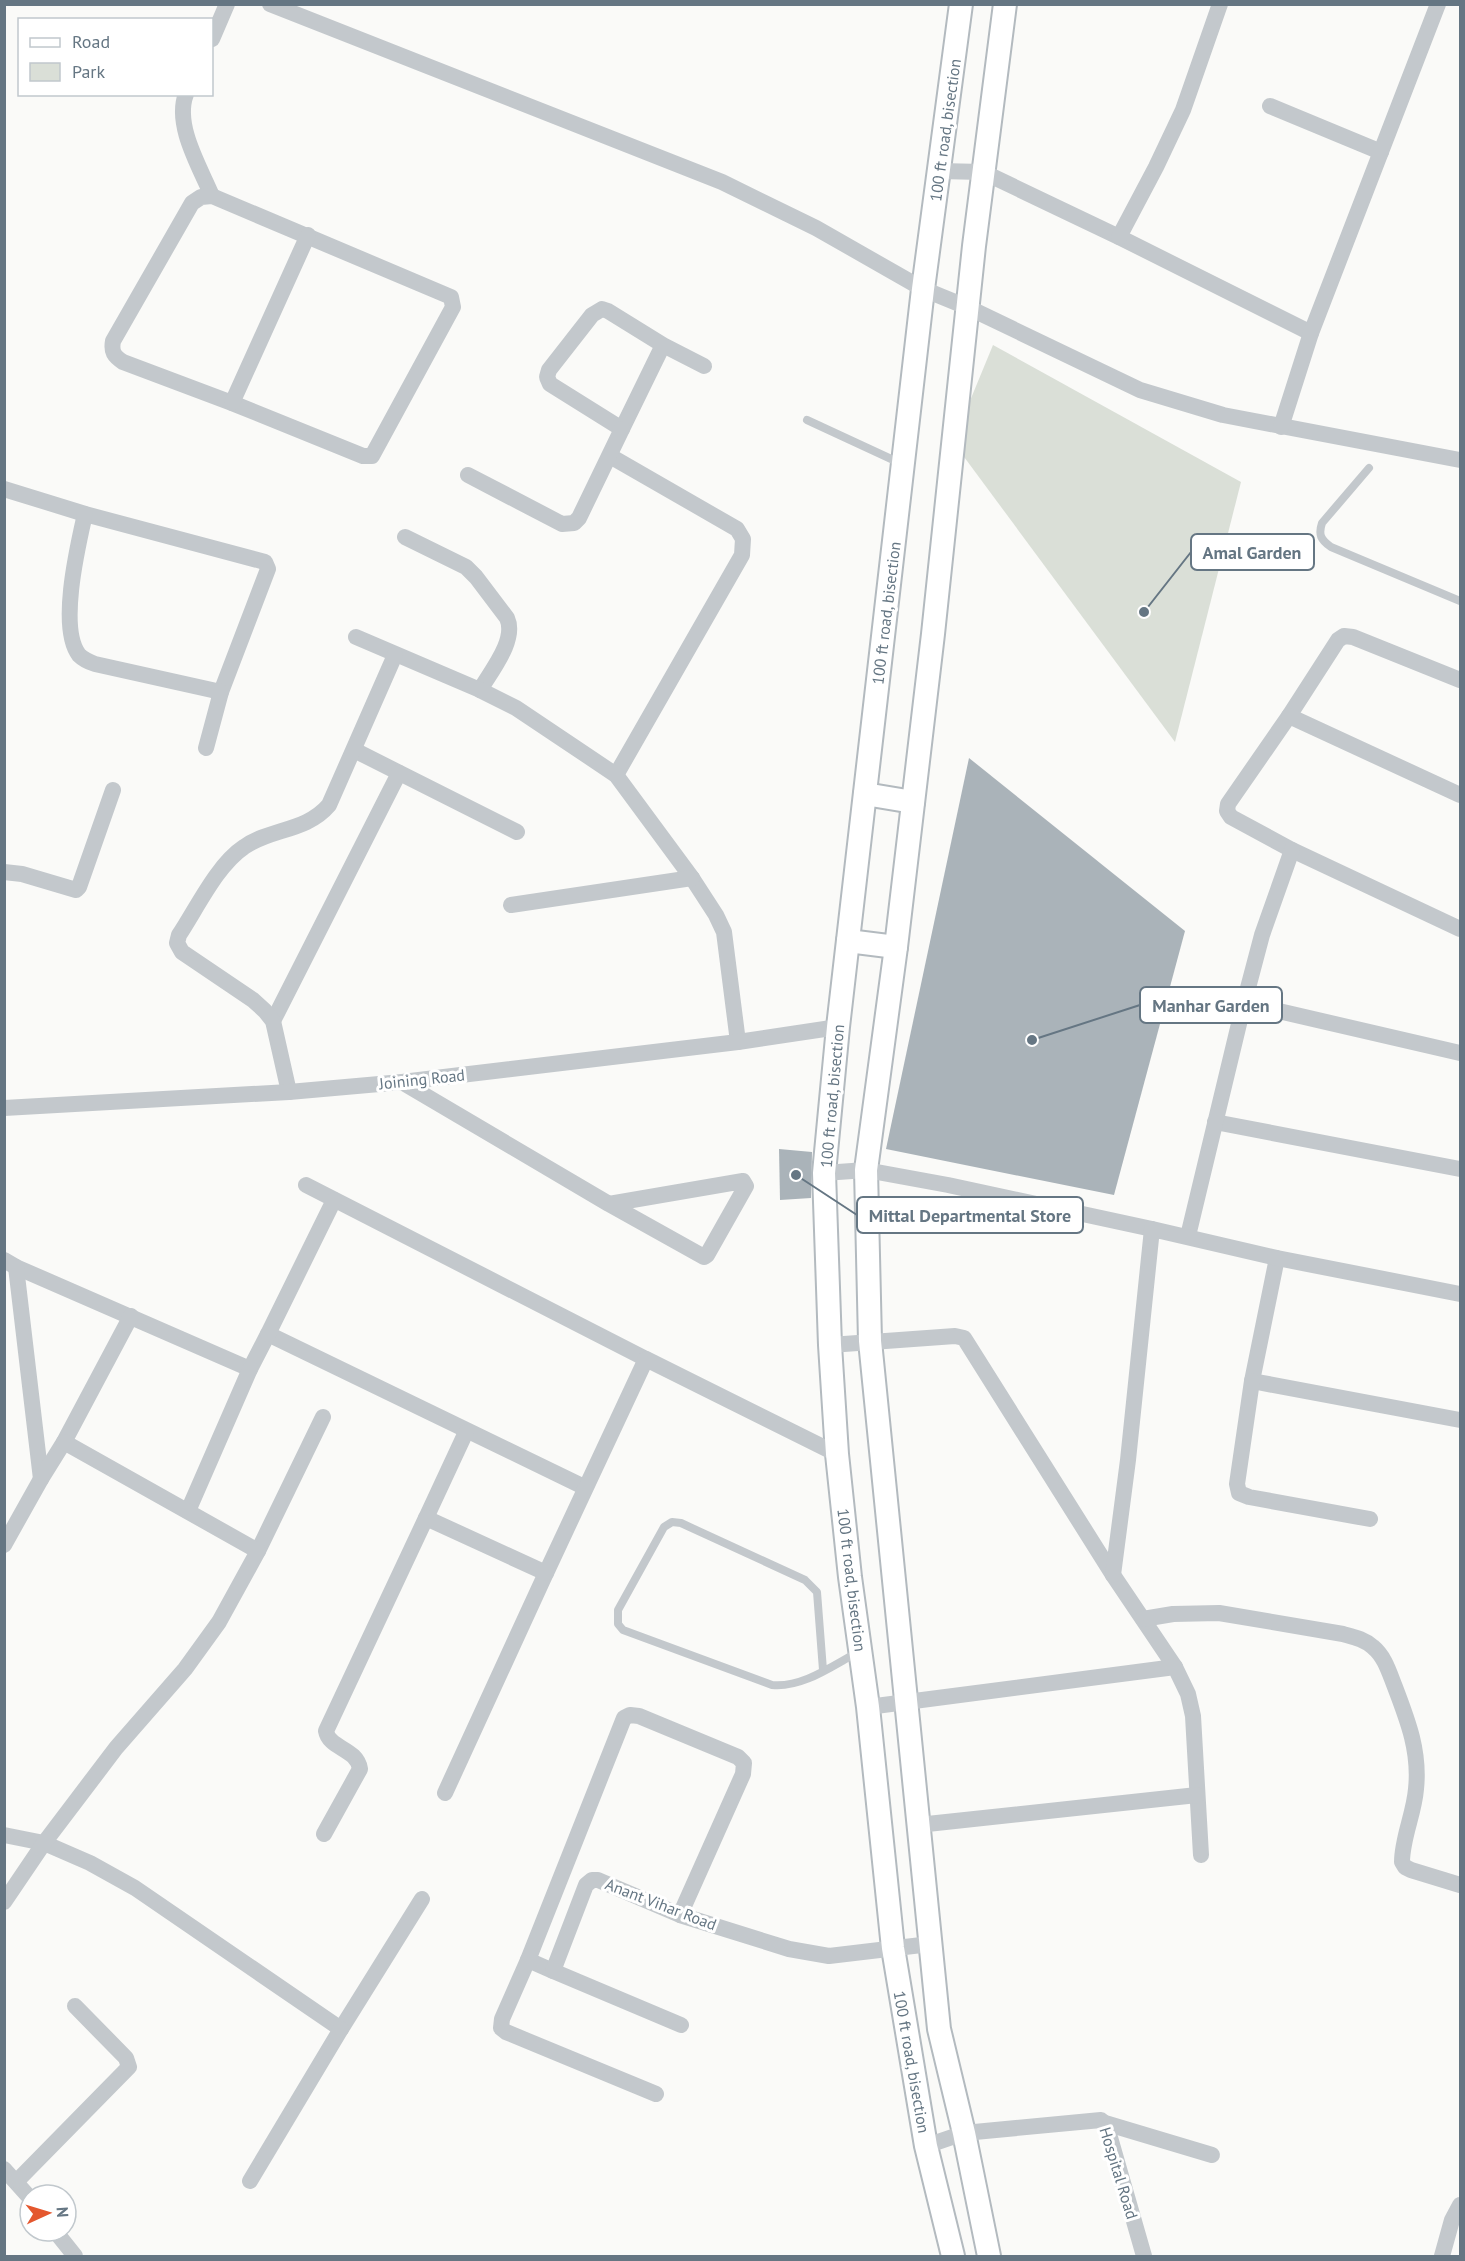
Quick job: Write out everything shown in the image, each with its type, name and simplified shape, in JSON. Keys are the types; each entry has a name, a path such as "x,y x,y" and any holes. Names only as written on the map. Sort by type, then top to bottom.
{"street":[{"path":"213,37 227,4"},
{"path":"270,4 722,182 816,228 923,289 967,307 1140,390 1223,415 1461,460"},
{"name":"100 ft road, bisection","path":"953,2256 926,2146 892,1948 868,1707 850,1577 837,1454 830,1345 824,1173 838,1027 923,289 961,4"},
{"name":"100 ft road, bisection","path":"989,2256 964,2133 939,2029 870,1341 866,1170 896,946 967,307 1005,4"},
{"path":"1119,237 1183,110 1220,4"},
{"path":"1281,427 1311,333 1438,4"},
{"path":"186,96 182,114 185,131 212,196"},
{"path":"1270,106 1381,152"},
{"path":"939,171 983,172 1311,333"},
{"path":"212,196 308,235 451,297 453,300 453,307 372,456 363,456 123,362 114,356 113,342 192,203 201,197 212,196"},
{"path":"232,403 308,235"},
{"path":"622,429 550,384 547,374 592,315 602,309 609,311 663,345 704,366"},
{"path":"468,475 562,524 569,525 579,518 663,345"},
{"path":"610,456 737,529 743,539 742,555 616,775"},
{"path":"4,489 85,514 265,561 268,569 221,692 206,748"},
{"path":"85,514 73,567 70,623 78,654 85,661 95,664 221,692"},
{"path":"405,537 466,567 476,577 510,624 508,640 480,690"},
{"path":"1461,680 1353,637 1344,636 1338,640 1228,804 1227,811 1231,817 1292,850 1461,929"},
{"path":"356,637 480,690 516,708 616,775 692,879 716,915 724,932 738,1042"},
{"path":"290,1092 273,1021 253,999 182,952 177,943 179,936 227,861 244,846 262,837 307,824 321,815 329,806 395,655"},
{"path":"1289,716 1461,795"},
{"path":"354,750 517,832"},
{"path":"273,1021 399,773"},
{"path":"4,872 22,874 76,890 113,790"},
{"path":"865,795 913,801"},
{"path":"1188,1236 1262,936 1292,850"},
{"path":"511,905 692,879"},
{"path":"848,941 896,946"},
{"path":"1244,1003 1461,1053"},
{"name":"Joining Road","path":"4,1108 290,1092 402,1082 738,1042 838,1027"},
{"path":"402,1082 609,1204 706,1257 746,1186 743,1181 609,1204"},
{"path":"1215,1122 1461,1169"},
{"path":"824,1173 866,1170 948,1185 1188,1236 1277,1258 1461,1294"},
{"path":"306,1185 837,1454"},
{"path":"188,1511 250,1369 334,1200"},
{"path":"1113,1575 1152,1229"},
{"path":"1277,1258 1252,1381 1237,1484 1239,1494 1370,1518"},
{"path":"10,1264 250,1369"},
{"path":"10,1264 41,1479"},
{"path":"4,1545 64,1442 131,1316"},
{"path":"268,1334 466,1432 584,1487"},
{"path":"830,1345 955,1336 964,1338 1113,1575 1175,1667 1188,1694 1193,1716 1201,1856"},
{"path":"445,1793 584,1487 646,1359"},
{"path":"1252,1381 1461,1420"},
{"path":"4,1902 44,1843 116,1748 184,1669 213,1631 239,1589 324,1417"},
{"path":"324,1834 360,1769 356,1756 330,1740 326,1731 466,1432"},
{"path":"64,1442 258,1551"},
{"path":"426,1518 546,1573"},
{"path":"1143,1619 1173,1614 1219,1613 1343,1634 1361,1639 1373,1647 1384,1660 1408,1721 1416,1749 1418,1773 1416,1792 1402,1862 1411,1870 1461,1885"},
{"path":"868,1707 1175,1667"},
{"path":"656,2094 501,2028 502,2019 528,1960 624,1718 630,1715 639,1716 738,1757 744,1763 743,1774 680,1915"},
{"path":"918,1825 1197,1795"},
{"path":"4,1835 44,1843 90,1863 135,1888 341,2030"},
{"name":"Anant Vihar Road","path":"553,1971 586,1885 592,1880 598,1880 680,1915 789,1949 829,1956 930,1944"},
{"path":"250,2181 422,1899"},
{"path":"528,1960 681,2025"},
{"path":"4,2169 17,2181 129,2067 126,2058 75,2006"},
{"name":"Hospital Road","path":"926,2146 964,2133 1098,2119 1105,2122 1144,2256"},
{"path":"1105,2122 1212,2155"},
{"path":"1442,2256 1452,2220 1460,2205"},
{"path":"65,2243 75,2256"}],"lane":[{"path":"807,420 904,465"},
{"path":"1369,468 1322,523 1319,532 1322,540 1331,547 1461,601"},
{"path":"823,1670 817,1592 812,1586 805,1580 681,1523 672,1522 664,1527 618,1610 618,1624 623,1630 772,1685 797,1684 860,1651"}],"green space":[{"path":"993,345 1241,482 1175,742 953,442"}],"building":[{"path":"969,758 1185,931 1114,1195 886,1149"},
{"path":"779,1149 812,1152 811,1198 780,1200"}],"place":[{"name":"Amal Garden","path":"1144,612"},
{"name":"Manhar Garden","path":"1032,1040"},
{"name":"Mittal Departmental Store","path":"796,1175"}]}
